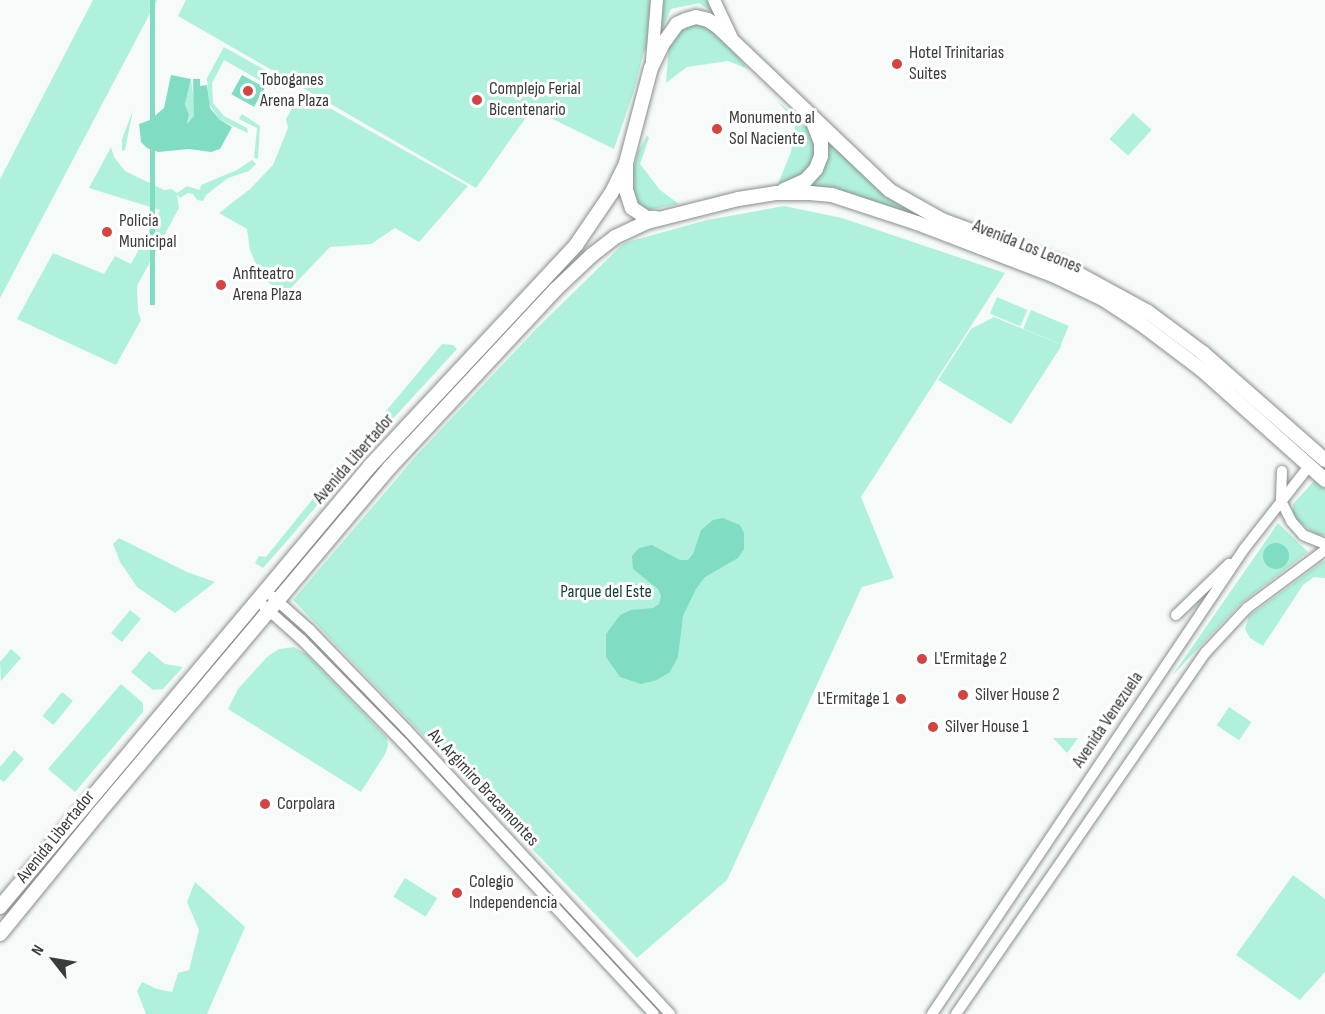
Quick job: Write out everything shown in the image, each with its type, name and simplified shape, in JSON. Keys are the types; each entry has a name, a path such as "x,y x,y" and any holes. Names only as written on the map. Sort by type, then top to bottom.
{"main road":[{"name":"Avenida Libertador","path":"0,907 371,465 576,245 612,192 626,163 651,68 657,0"},
{"path":"714,0 732,39"},
{"name":"Avenida Los Leones","path":"651,68 677,24 696,17 708,20 732,39 867,171 913,206 942,220 1060,264 1148,312 1203,353 1324,458"},
{"path":"776,193 806,180 816,170 821,156 821,142 808,114"},
{"path":"626,163 626,190 632,208 647,218 658,218"},
{"name":"Avenida Los Leones","path":"658,218 776,193 832,195 1055,276 1103,299 1141,324 1202,370 1325,480"},
{"name":"Avenida Libertador","path":"0,934 390,467 555,290 592,255 615,237 658,218"},
{"name":"Avenida Venezuela","path":"1309,466 1324,458"}],"street":[{"name":"Avenida Venezuela","path":"932,1014 1244,549 1309,466"},
{"path":"1282,471 1281,501 1291,521 1303,535 1325,544"},
{"path":"1176,615 1244,549"},
{"path":"956,1014 1206,652 1247,608 1325,550"},
{"path":"261,595 274,604 654,1014"},
{"name":"Av. Argimiro Bracamontes","path":"274,604 407,730 670,1014"}],"green space":[{"path":"93,0 157,0 0,298 0,179"},
{"name":"Complejo Ferial Bicentenario","path":"186,0 650,0 652,36 643,55 634,91 614,149 532,109 476,188 178,16"},
{"path":"662,0 708,0 714,14 699,3 671,9 661,31"},
{"path":"698,24 718,32 748,69 728,61 687,67 666,83 669,43 682,29"},
{"path":"224,47 281,79 275,89 224,60 212,83 213,103 224,116 247,128 248,133 220,120 209,104 207,78"},
{"path":"191,79 195,107 194,116 187,124 189,117 185,106"},
{"path":"301,92 468,186 419,242 395,228 371,244 330,247 285,294 269,283 256,264 250,250 247,229 219,213 250,189 273,165 288,128 286,119"},
{"path":"776,100 810,128 815,140 814,162 796,181 778,184 791,152 795,127 792,117"},
{"path":"133,110 125,150 122,151 122,139"},
{"path":"1133,113 1152,130 1128,156 1110,139"},
{"path":"242,114 260,126 258,159 254,158 257,128 239,119"},
{"path":"647,135 649,138 640,164 660,190 679,204 644,211 633,203 628,191 638,152"},
{"path":"829,142 866,177 910,210 947,227 806,187 824,166"},
{"path":"111,147 114,157 125,171 164,190 172,189 177,193 187,186 200,190 201,185 237,170 252,160 256,164 249,171 228,178 206,195 203,201 197,200 193,194 188,193 180,198 177,194 179,208 137,286 138,312 141,320 116,365 17,319 53,253 104,274 115,256 131,264 160,210 89,188"},
{"name":"Parque del Este","path":"784,206 842,218 1005,273 861,497 894,578 862,587 727,880 637,958 293,600 416,456 538,327 624,243 707,220"},
{"path":"997,297 1027,310 1020,326 990,314"},
{"path":"1031,310 1069,326 1061,344 1023,328"},
{"path":"994,317 1062,345 1011,424 938,380 971,329"},
{"path":"442,344 453,345 457,349 378,435 366,435"},
{"path":"349,454 349,467 293,534 263,568 255,563 259,556 266,557"},
{"path":"1315,480 1325,489 1325,535 1318,536 1293,517 1293,504"},
{"path":"1278,523 1308,552 1240,604 1172,676"},
{"path":"119,538 187,572 215,582 175,613 137,587 120,562 113,544"},
{"path":"1325,560 1325,578 1314,577 1303,585 1263,646 1250,638 1245,629 1249,616"},
{"path":"130,610 141,619 122,642 111,633"},
{"path":"294,647 306,654 387,738 388,746 385,754 361,792 228,709 238,689 267,657 279,649"},
{"path":"11,649 21,658 1,681 0,662"},
{"path":"149,651 165,664 183,667 163,689 153,690 131,672"},
{"path":"121,684 143,703 143,712 75,792 48,769"},
{"path":"62,692 73,701 53,725 42,716"},
{"path":"1229,707 1251,722 1239,740 1217,725"},
{"path":"1053,738 1078,738 1067,753"},
{"path":"14,750 24,759 4,782 0,779 0,767"},
{"path":"1293,875 1325,899 1325,972 1300,1000 1236,955"},
{"path":"405,878 437,898 426,917 393,897"},
{"path":"195,882 245,927 207,1014 146,1014 137,991 142,982 157,989 172,992 178,973 189,970 199,930 187,902"}],"shaded area":[{"path":"150,0 155,0 155,305 150,305"},
{"path":"171,75 191,79 185,105 189,115 187,124 194,116 193,79 200,79 200,86 207,85 210,108 220,120 232,127 220,149 211,152 189,149 158,152 147,148 141,142 139,124 150,120 164,108"},
{"name":"Toboganes Arena Plaza","path":"242,75 265,88 254,107 231,94"},
{"path":"723,518 740,525 744,533 744,549 738,558 705,577 696,589 683,616 678,657 670,672 657,680 641,684 620,677 606,657 606,634 620,615 631,610 653,608 659,604 661,596 658,589 633,569 632,556 639,548 652,545 680,560 688,560 693,554 701,530 713,520"},
{"path":"1276,543 1285,547 1289,556 1285,565 1276,569 1267,565 1263,556 1267,547"}],"place":[{"name":"Hotel Trinitarias Suites","path":"897,64"},
{"name":"Toboganes Arena Plaza","path":"248,91"},
{"name":"Complejo Ferial Bicentenario","path":"477,100"},
{"name":"Monumento al Sol Naciente","path":"717,129"},
{"name":"Policia Municipal","path":"107,232"},
{"name":"Anfiteatro Arena Plaza","path":"221,285"},
{"name":"L'Ermitage 2","path":"922,659"},
{"name":"Silver House 2","path":"963,695"},
{"name":"L'Ermitage 1","path":"901,699"},
{"name":"Silver House 1","path":"933,727"},
{"name":"Corpolara","path":"265,804"},
{"name":"Colegio Independencia","path":"457,893"}]}
